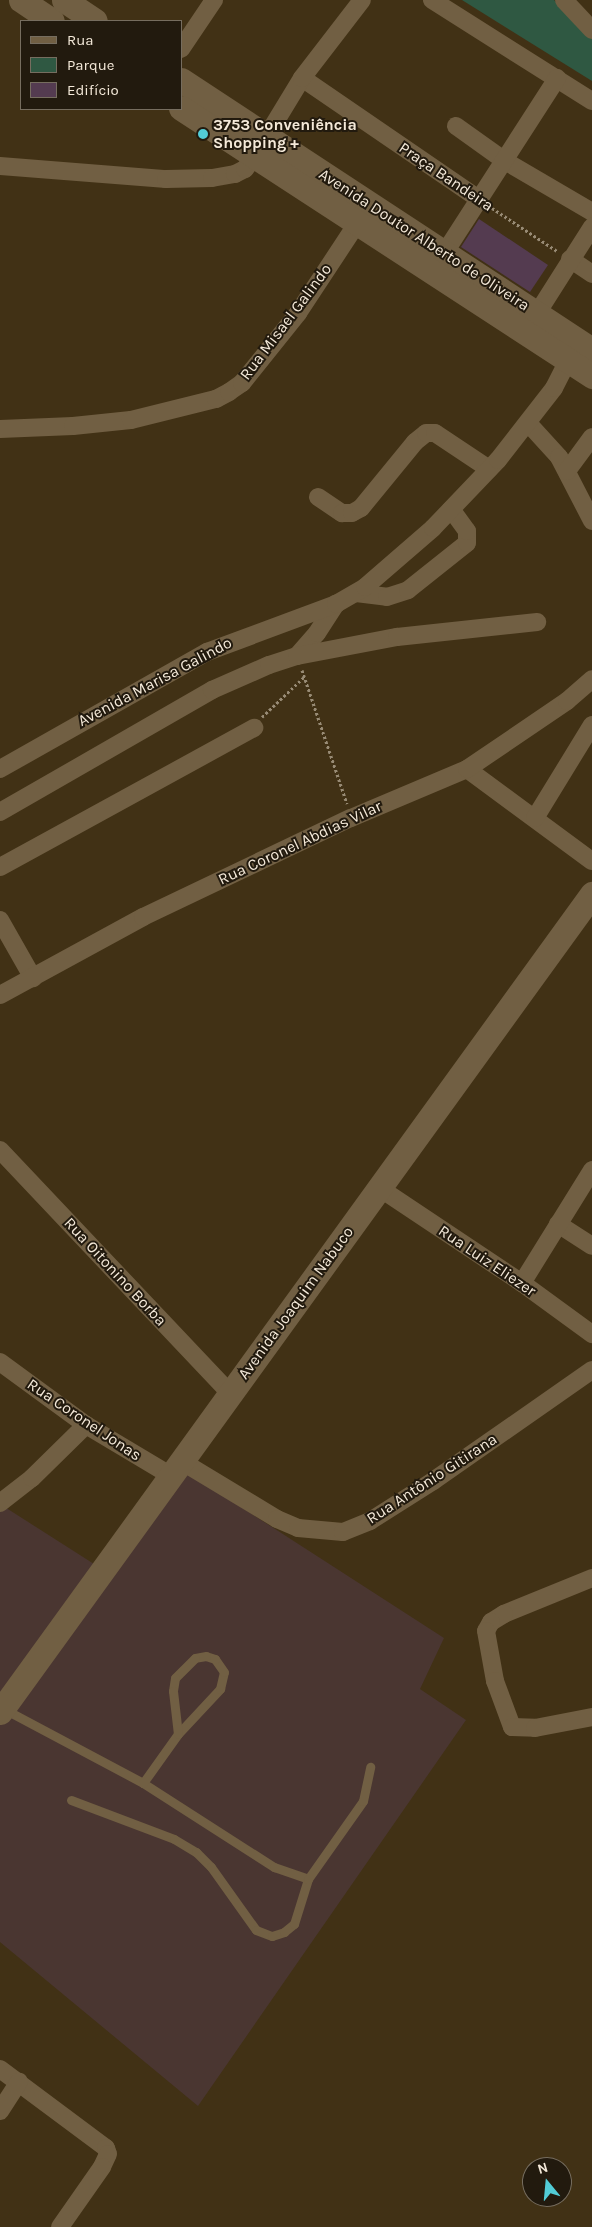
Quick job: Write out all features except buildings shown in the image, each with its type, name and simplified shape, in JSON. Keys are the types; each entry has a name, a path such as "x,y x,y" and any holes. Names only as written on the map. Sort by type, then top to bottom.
{"street":[{"path":"21,0 51,20"},
{"path":"64,0 94,20"},
{"path":"182,48 214,0"},
{"path":"0,166 166,179 212,178 235,174 245,169 302,78 362,0"},
{"path":"432,0 592,101"},
{"path":"564,0 592,30"},
{"name":"Praça Bandeira","path":"302,78 479,199"},
{"path":"439,262 557,78"},
{"name":"Avenida Doutor Alberto de Oliveira","path":"182,81 259,147"},
{"name":"Avenida Doutor Alberto de Oliveira","path":"182,108 259,147 531,323 592,350"},
{"path":"456,126 504,161 592,212"},
{"name":"Rua Misael Galindo","path":"0,429 73,426 131,420 216,399 229,392 242,383 270,349 364,214"},
{"path":"531,323 592,227"},
{"path":"570,260 592,274"},
{"name":"Avenida Doutor Alberto de Oliveira","path":"531,323 568,360 592,376"},
{"name":"Avenida Marisa Galindo","path":"0,768 207,652 336,604 356,592 391,566 490,469 554,388 568,360"},
{"path":"528,423 542,435 567,471 592,521"},
{"path":"318,498 342,513 352,514 361,508 415,442 426,433 435,433 490,469"},
{"path":"567,471 592,438"},
{"path":"356,592 386,598 408,590 467,543 467,531 451,509"},
{"path":"297,656 317,633 336,604"},
{"path":"0,812 212,690 250,672 297,656 397,637 537,622"},
{"name":"Rua Coronel Abdias Vilar","path":"0,995 143,917 351,818 467,769 567,701 592,679"},
{"path":"535,818 592,725"},
{"path":"0,867 254,728"},
{"path":"467,769 592,861"},
{"name":"Avenida Joaquim Nabuco","path":"1,1709 175,1468 381,1189 592,894"},
{"path":"0,920 33,978"},
{"name":"Rua Oitonino Borba","path":"0,1150 230,1393"},
{"path":"522,1283 592,1170"},
{"name":"Rua Luiz Eliezer","path":"381,1189 522,1283 592,1334"},
{"path":"558,1224 592,1246"},
{"name":"Rua Coronel Jonas","path":"0,1362 86,1424 175,1468"},
{"name":"Rua Antônio Gitirana","path":"175,1468 298,1528 343,1532 370,1520 419,1490 592,1370"},
{"path":"0,1504 32,1478 86,1424"},
{"path":"592,1578 491,1622 486,1631 487,1646 508,1723 525,1730 592,1717"},
{"path":"0,2068 79,2125 101,2143 108,2154 60,2227"},
{"path":"0,2111 19,2082"}],"lane":[{"path":"143,1783 178,1734 220,1689 224,1672 215,1658 206,1656 195,1658 175,1678 173,1691 178,1734"},
{"path":"1,1709 143,1783 274,1866 308,1879"},
{"path":"71,1800 174,1839 196,1852 263,1935 284,1932 294,1924 308,1879 363,1801 370,1767"}],"path":[{"name":"Praça Bandeira","path":"479,199 570,260"},
{"path":"297,656 351,818"},
{"path":"254,728 269,707 304,677"}],"shaded area":[{"path":"179,1467 444,1638 420,1689 466,1720 198,2106 0,1942 0,1504 105,1571"}],"green space":[{"path":"462,0 554,0 592,39 592,81"}],"place":[{"name":"3753 Conveniência Shopping +","path":"203,134"}]}
